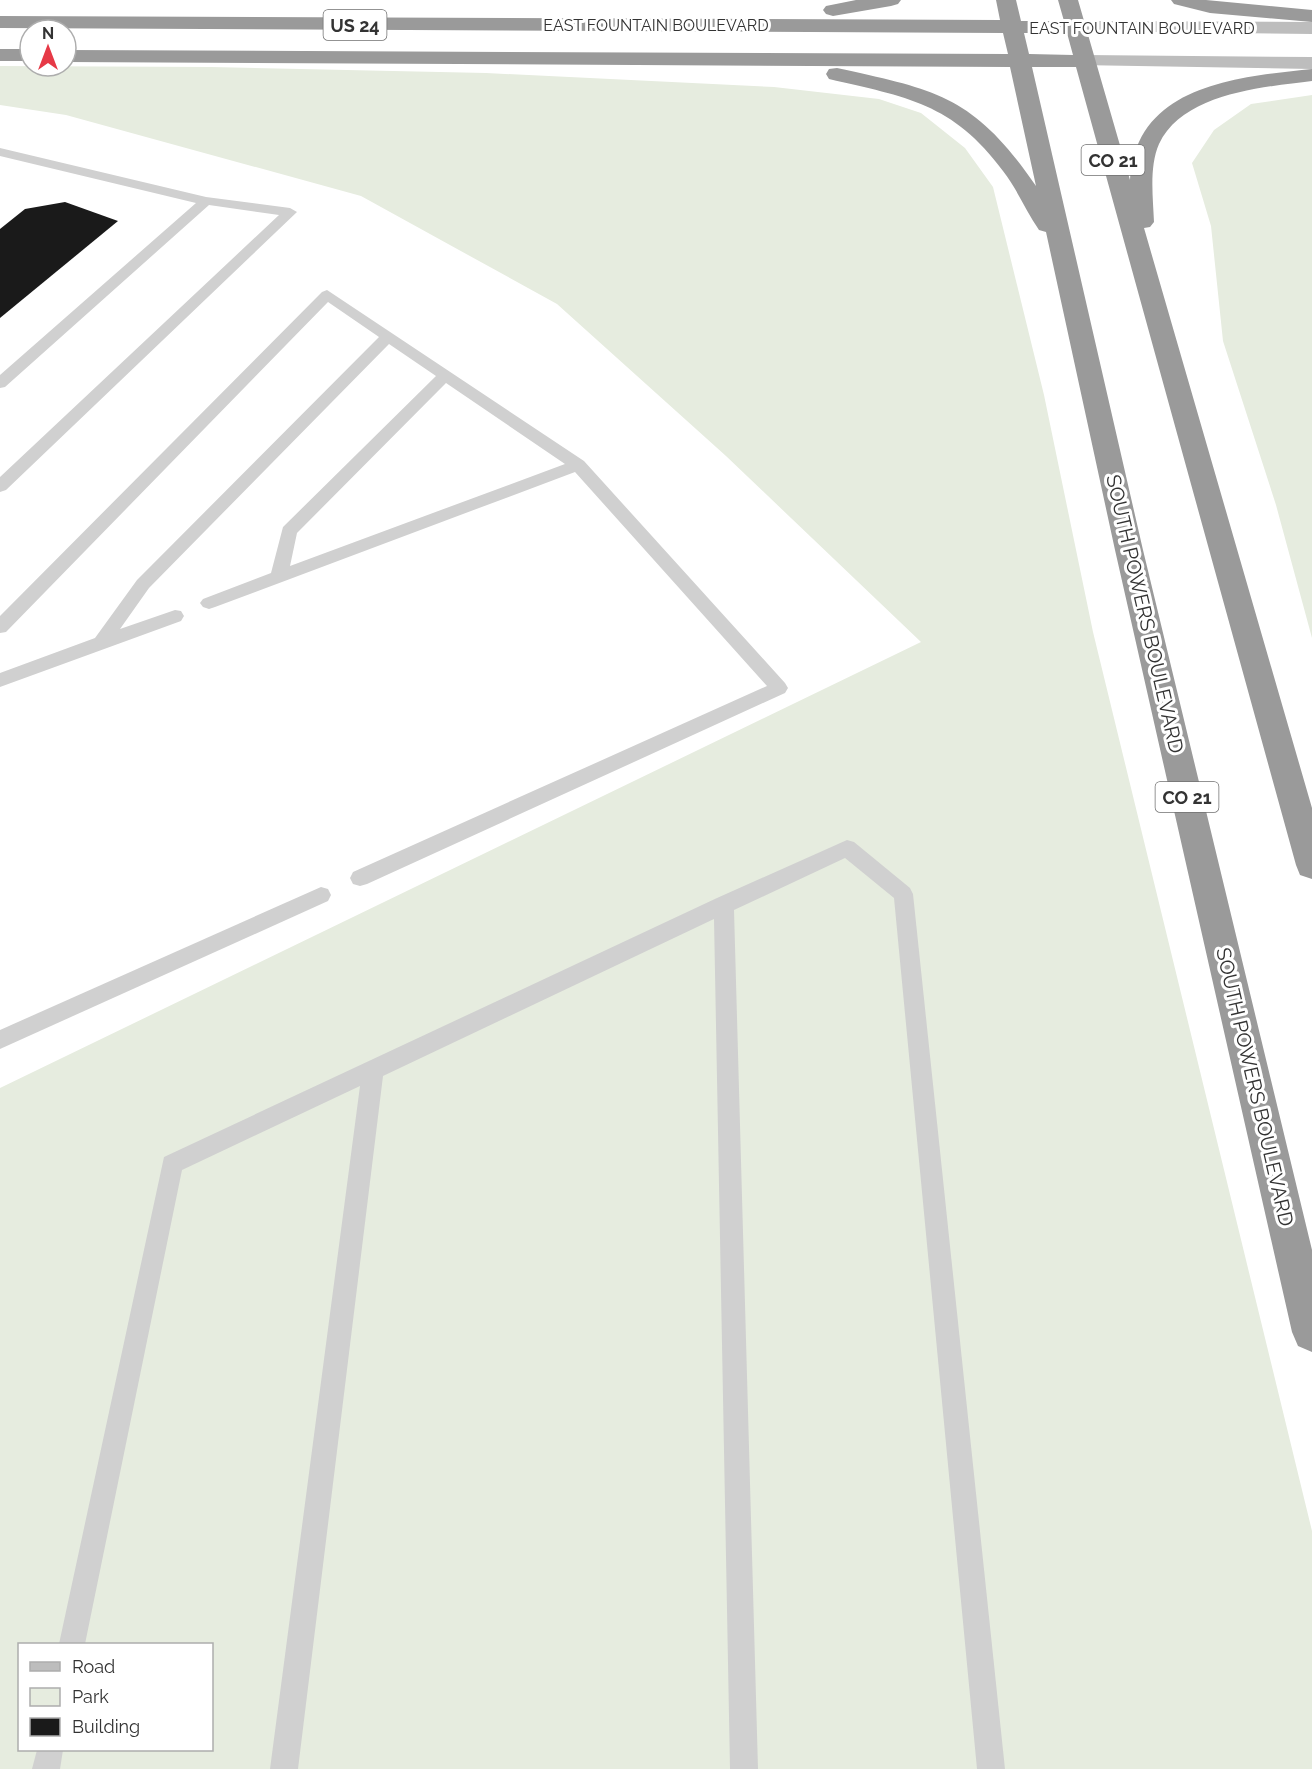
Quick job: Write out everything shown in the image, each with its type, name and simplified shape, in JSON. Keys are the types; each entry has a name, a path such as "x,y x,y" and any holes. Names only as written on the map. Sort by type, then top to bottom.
{"highway":[{"path":"711,25 851,8 891,0"},
{"name":"SOUTH POWERS BOULEVARD","path":"1006,0 1130,550 1312,1332"},
{"path":"1068,0 1085,61"},
{"path":"1181,0 1210,7 1312,16"},
{"name":"EAST FOUNTAIN BOULEVARD","path":"0,22 202,25 1075,27"},
{"path":"0,55 18,55"},
{"name":"EAST FOUNTAIN BOULEVARD","path":"78,56 1085,61"},
{"path":"715,60 832,73 897,88 927,97 949,108 965,118 993,143 1020,178 1066,261"},
{"name":"CO 21","path":"1085,61 1312,865"},
{"path":"1142,260 1142,172 1148,144 1160,124 1182,105 1222,90 1312,75"}],"street":[{"name":"EAST FOUNTAIN BOULEVARD","path":"1075,27 1312,28"},
{"name":"EAST FOUNTAIN BOULEVARD","path":"1085,61 1312,63"}],"lane":[{"path":"0,152 206,201 290,212 0,486"},
{"path":"0,383 206,201"},
{"path":"0,627 327,295 578,465 779,688 360,878"},
{"path":"101,643 143,584 388,336"},
{"path":"279,576 290,531 444,375"},
{"path":"209,603 578,465"},
{"path":"0,680 175,616"},
{"path":"72,1643 172,1164 847,848 903,894 991,1769"},
{"path":"0,1040 321,895"},
{"path":"724,904 744,1769"},
{"path":"284,1769 373,1070"},
{"path":"46,1769 50,1751"}],"green space":[{"path":"0,66 18,66 18,78 78,78 78,66 486,73 774,87 879,99 921,113 965,148 993,187 1044,395 1093,632 1312,1531 1312,1769 0,1769 0,1088 921,642 726,456 557,304 361,196 66,115 0,105"},
{"path":"1312,95 1312,638 1276,505 1223,341 1211,226 1192,163 1214,130 1251,104"}],"building":[{"path":"65,202 118,221 0,318 0,229 25,209"}]}
